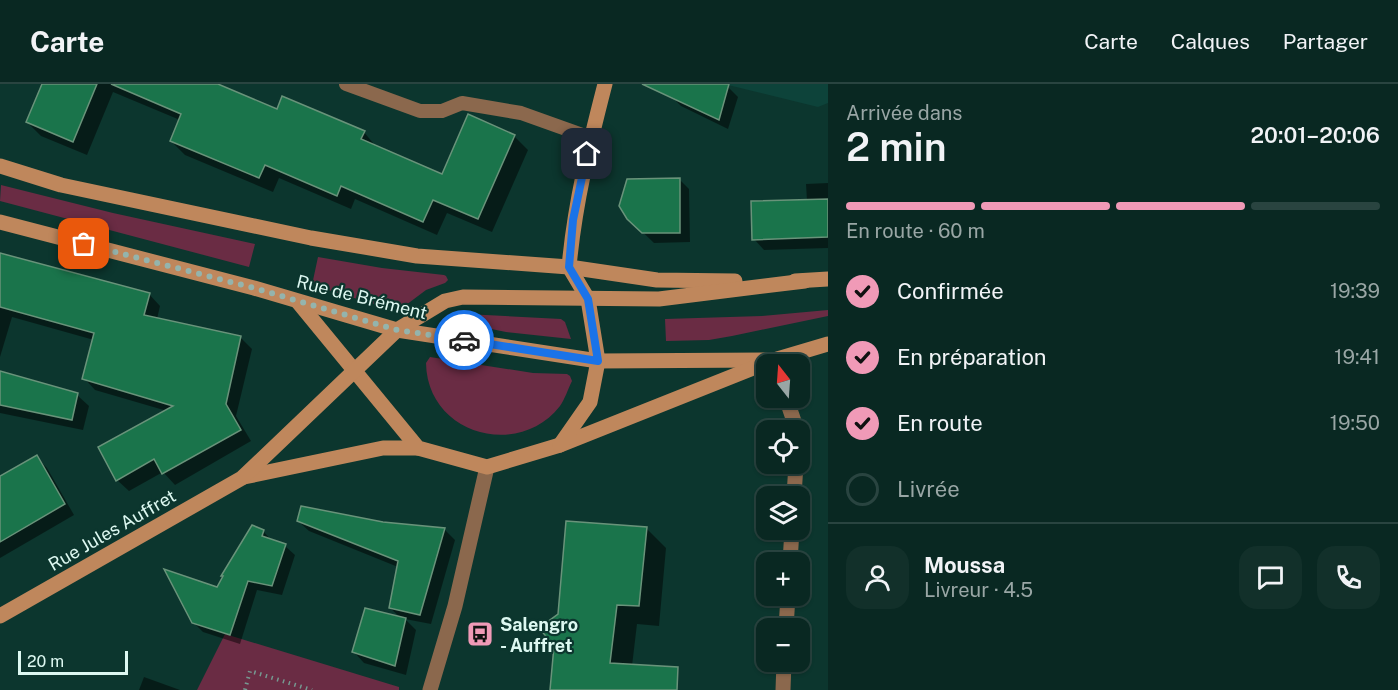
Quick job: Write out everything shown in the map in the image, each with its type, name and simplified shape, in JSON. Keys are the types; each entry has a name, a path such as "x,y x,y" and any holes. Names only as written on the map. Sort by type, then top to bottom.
{"main road":[{"path":"560,445 590,402 598,361 588,299 569,267 573,220 605,84"},
{"path":"0,166 61,185 311,238 417,256 569,267 657,280 805,281 828,279"},
{"name":"Rue de Brément","path":"0,222 242,285 397,330 598,361 756,362"},
{"name":"Rue Jules Auffret","path":"0,616 242,478 397,330 445,301 463,297 659,299 805,281"},
{"path":"298,302 418,448"},
{"name":"Rue de Brément","path":"799,354 828,344"},
{"path":"487,467 560,445 756,369"},
{"name":"Rue Jules Auffret","path":"242,478 383,448 418,448 487,467"}],"street":[{"path":"430,690 455,606 487,467"},
{"path":"783,690 784,672"}],"lane":[{"path":"346,84 420,111 442,111 462,103 521,113 591,138"}],"path":[{"path":"245,690 250,671 312,690"}],"shaded area":[{"path":"724,84 828,84 828,103 818,107"},
{"path":"1,185 113,213 255,244 249,267 0,201"},
{"path":"318,257 382,268 444,275 448,280 426,290 398,311 312,285"},
{"path":"828,310 828,316 732,336 709,340 666,341 665,319 762,316"},
{"path":"466,314 561,319 565,322 571,339 506,332 452,321 454,317"},
{"path":"430,357 533,373 567,374 572,381 560,406 542,423 521,432 499,435 478,431 458,422 441,407 430,387 426,363"},
{"path":"225,634 399,687 399,690 197,690"}],"building":[{"path":"42,84 97,84 73,142 26,122"},
{"path":"111,84 218,84 277,109 282,96 365,131 361,139 442,174 468,114 515,135 478,219 433,200 423,222 341,186 337,196 265,165 259,178 170,141 181,114"},
{"path":"642,84 729,84 719,120"},
{"path":"680,178 680,233 642,233 627,219 619,206 627,179"},
{"path":"828,199 828,237 752,240 751,201"},
{"path":"0,253 150,293 144,315 241,336 226,404 241,430 162,474 154,459 116,481 98,447 173,406 82,379 94,333 0,307"},
{"path":"0,371 78,393 72,420 0,405"},
{"path":"37,455 65,504 0,542 0,476"},
{"path":"301,506 383,522 445,528 420,615 389,608 398,561 297,521"},
{"path":"566,521 647,527 639,606 617,605 610,663 678,667 677,690 550,690 554,646 539,628 558,614"},
{"path":"252,525 264,530 262,536 286,544 272,586 248,581 230,635 192,623 164,569 217,587 223,576 221,576"},
{"path":"365,608 406,618 395,666 352,652"}],"way so far":[{"path":"84,244 254,288 397,330 464,340"}],"place":[{"name":"Salengro - Auffret","path":"480,634"}],"route":[{"path":"464,340 598,361 588,299 569,267 573,220 587,154"}]}
